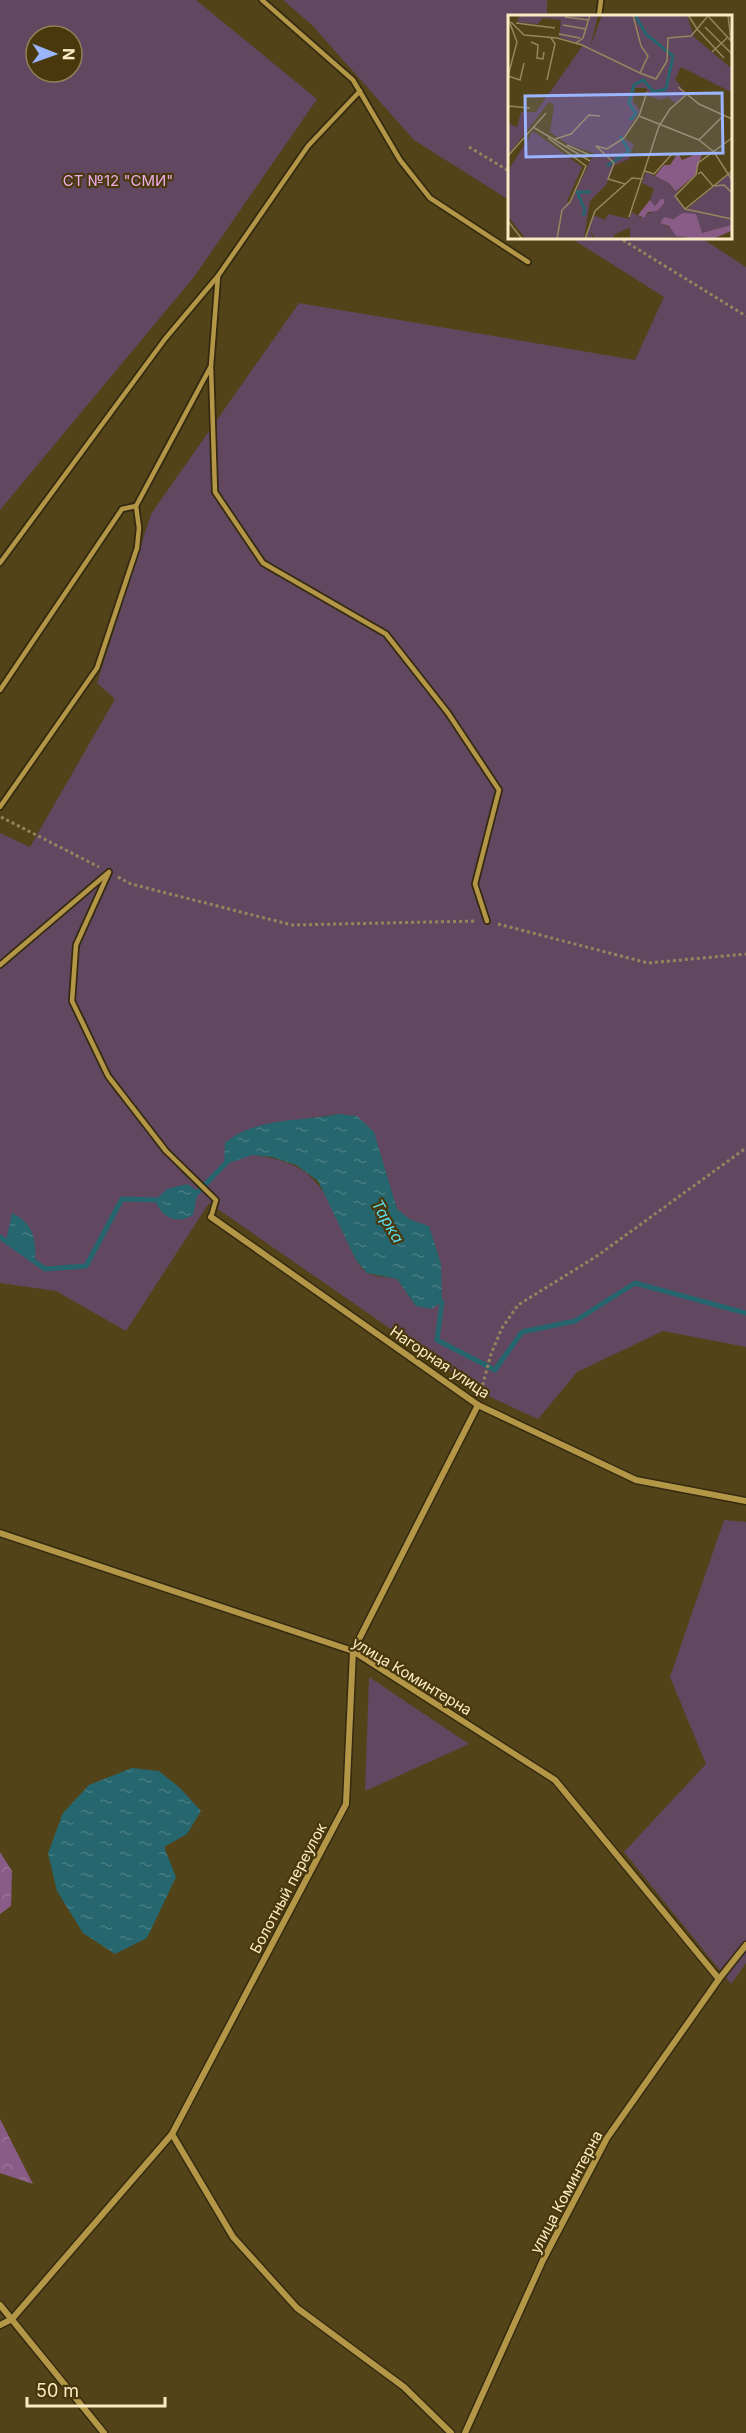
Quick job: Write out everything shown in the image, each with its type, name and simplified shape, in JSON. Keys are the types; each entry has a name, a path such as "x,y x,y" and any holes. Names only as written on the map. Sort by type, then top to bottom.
{"street":[{"name":"Нагорная улица","path":"211,1217 478,1405 636,1480 746,1501"},
{"name":"Болотный переулок","path":"0,2325 12,2319 172,2134 346,1804 353,1651 478,1405"},
{"name":"улица Коминтерна","path":"0,1533 353,1651 555,1780 719,1979"},
{"name":"улица Коминтерна","path":"465,2433 543,2260 607,2138 719,1979 746,1945"},
{"path":"172,2134 233,2237 297,2308 404,2387 451,2433"},
{"path":"0,2305 104,2433"}],"lane":[{"path":"262,0 353,80 400,160 430,198 528,262"},
{"path":"599,15 601,0"},
{"path":"0,563 165,339 218,276 308,146 360,91"},
{"path":"218,276 211,366 215,492 263,563 386,634 448,713 499,790 475,884 487,921"},
{"path":"0,807 97,668 137,548 139,528 136,506 211,366"},
{"path":"0,690 122,509 136,506"},
{"path":"0,965 109,872"},
{"path":"109,872 76,945 72,1001 108,1076 166,1150 216,1200 211,1217"}],"path":[{"path":"469,147 508,170"},
{"path":"620,238 746,316"},
{"path":"0,817 131,884 292,924 487,921 648,963 746,954"},
{"path":"483,1383 490,1354 502,1328 518,1305 597,1256 746,1148"}],"green space":[{"name":"СТ №12 \"СМИ\"","path":"0,0 196,0 317,99 194,277 0,510"},
{"path":"283,0 547,0 547,15 508,15 508,199 414,140 312,25"},
{"path":"571,238 702,238 746,267 746,1347 663,1331 577,1372 538,1419 486,1395 209,1203 126,1331 56,1291 0,1283 0,833 30,847 115,699 97,683 151,514 299,303 635,360 664,297","holes":["338,1114 380,1153 397,1209 411,1220 429,1227 441,1264 440,1280 416,1306 397,1279 372,1275 360,1265 331,1205 314,1180 289,1164 272,1158 251,1155 297,1120"]},
{"path":"724,1520 746,1522 746,1963 731,1984 624,1852 706,1764 670,1677"},
{"path":"369,1677 469,1744 365,1791"},
{"path":"0,1852 12,1871 11,1906 0,1914"},
{"path":"0,2119 33,2184 0,2173"}],"water":[{"path":"338,1114 357,1116 374,1132 397,1209 411,1220 429,1226 441,1264 442,1302 431,1309 416,1306 397,1279 367,1273 356,1260 318,1181 296,1165 272,1157 252,1155 224,1165 225,1143 250,1129 279,1122"},
{"path":"187,1184 198,1191 193,1215 181,1219 171,1218 162,1211 155,1200 167,1189"},
{"path":"12,1213 25,1222 32,1233 35,1262 6,1241"},
{"path":"132,1768 159,1771 180,1788 201,1811 187,1834 164,1847 176,1877 147,1938 115,1954 83,1933 57,1891 48,1853 63,1813 89,1785"}],"waterway":[{"name":"Тарка","path":"194,1196 227,1162"},
{"name":"Тарка","path":"0,1237 45,1269 86,1266 122,1199 161,1200"},
{"name":"Тарка","path":"436,1298 442,1302 437,1340 495,1370 522,1332 575,1321 635,1283 746,1313"}]}
